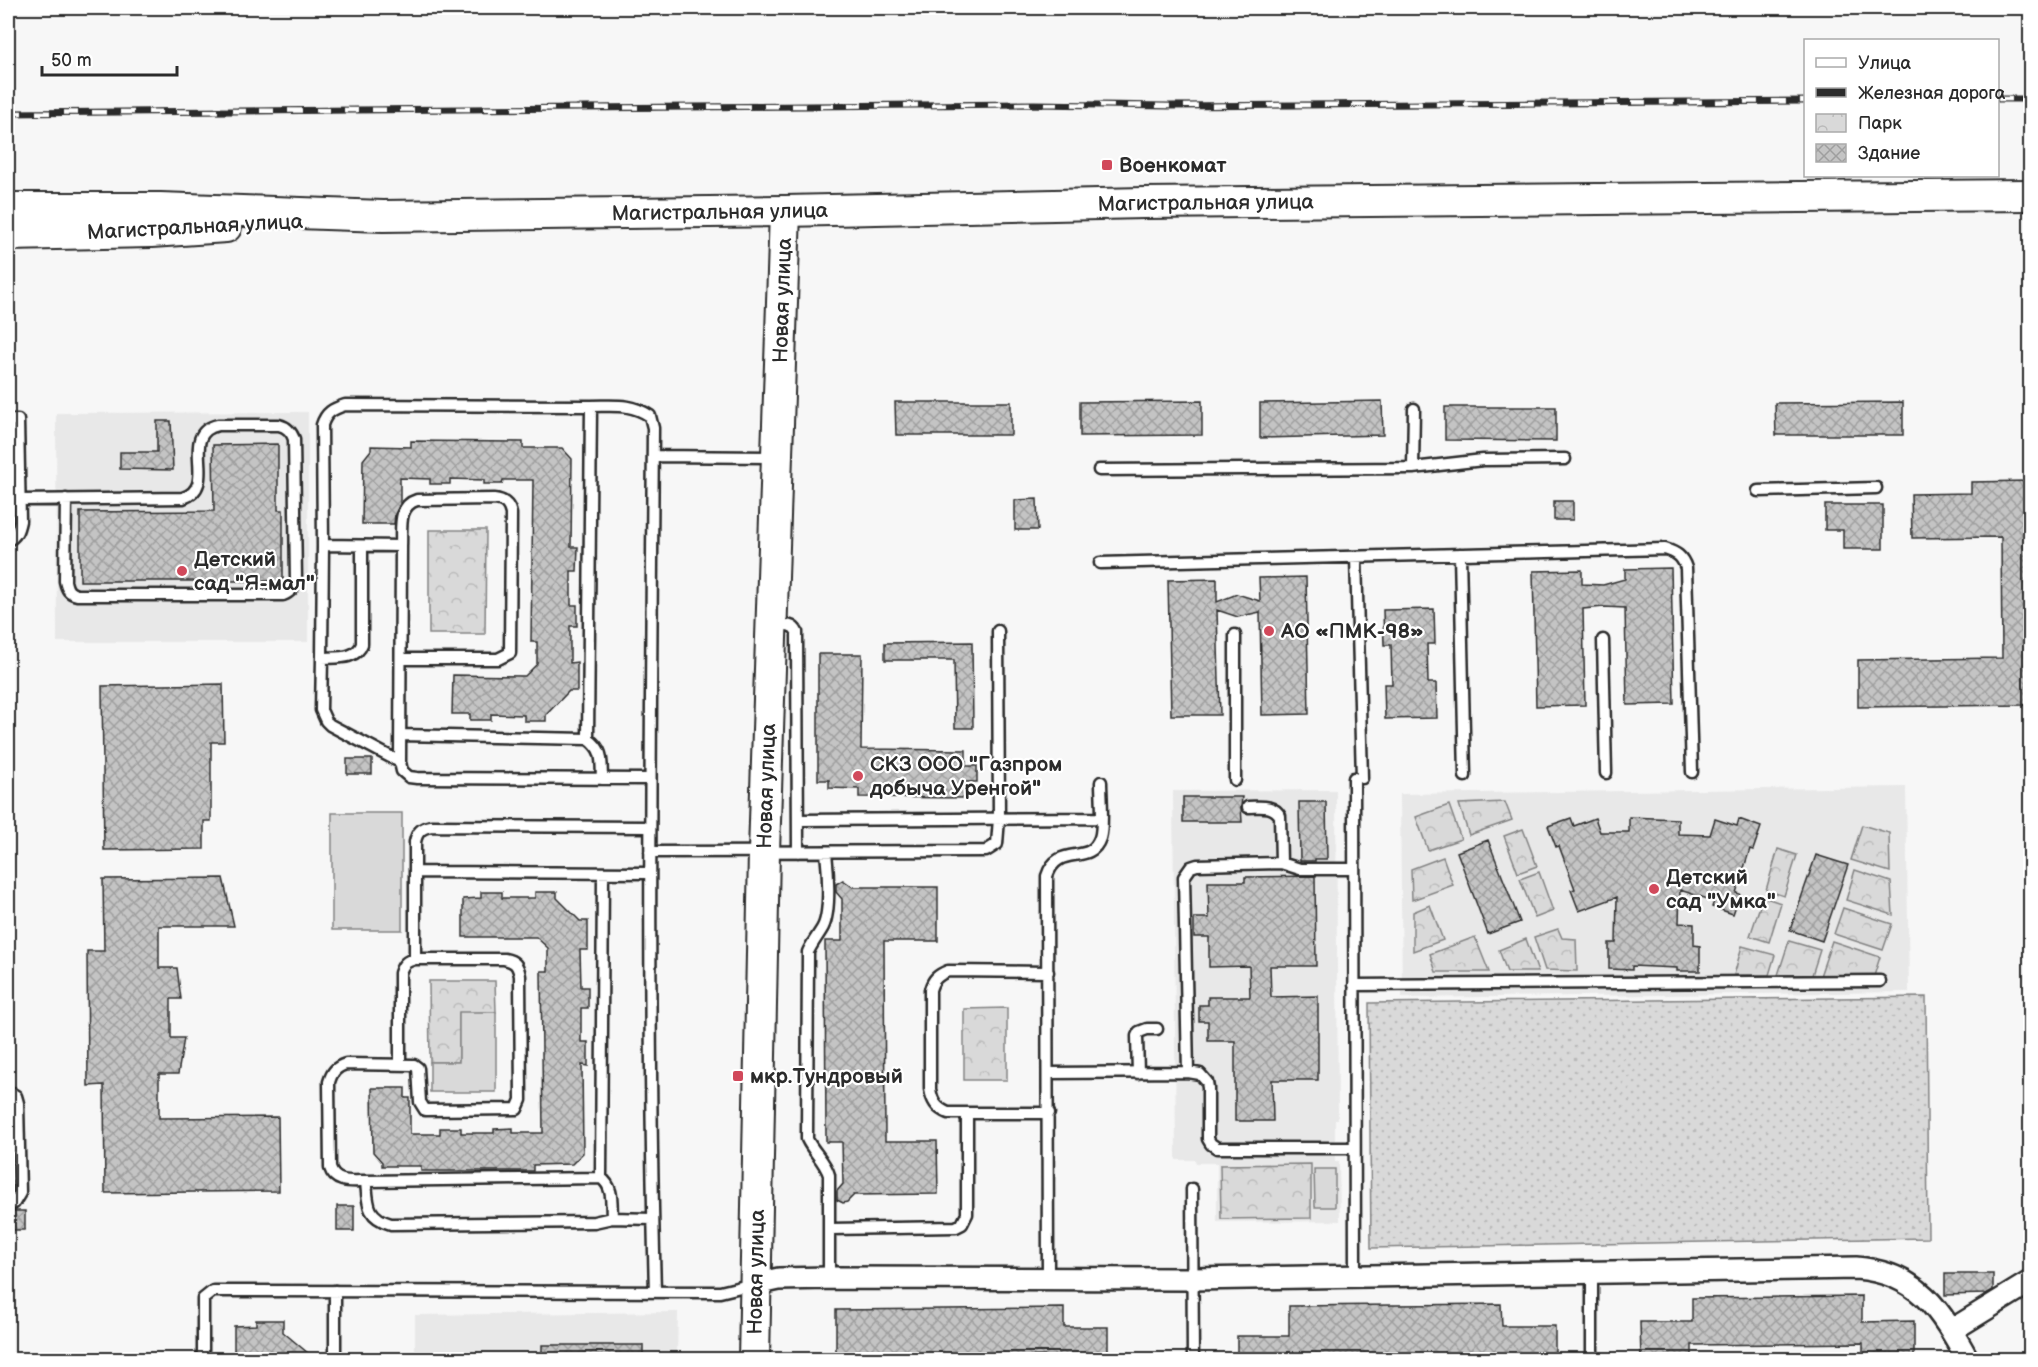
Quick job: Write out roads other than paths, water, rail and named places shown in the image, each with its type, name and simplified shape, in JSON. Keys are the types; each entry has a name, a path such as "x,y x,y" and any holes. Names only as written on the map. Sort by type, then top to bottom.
{"main road":[{"name":"Магистральная улица","path":"8,206 160,208 383,216 785,211 1144,203 2031,195"},
{"name":"Новая улица","path":"754,1359 764,852 785,211"},
{"name":"Магистральная улица","path":"8,235 151,232 383,216"}],"street":[{"path":"756,1284 779,1279 830,1278 1192,1279 1844,1268 1874,1270 1893,1275 1908,1283 1929,1301 1952,1330 1968,1359"},
{"path":"1952,1330 2031,1282"}],"lane":[{"path":"400,762 330,725 321,710 322,425 325,415 345,405 626,406 639,408 650,416 653,428 649,873 652,1219 655,1291"},
{"path":"588,739 591,406"},
{"path":"1413,468 1414,409"},
{"path":"8,420 18,420 20,500 18,531 8,540"},
{"path":"20,500 66,499 183,498 191,495 197,489 200,440 203,432 209,427 279,425 291,432 294,439 296,580 294,586 283,596 71,594 65,581 66,499"},
{"path":"652,456 776,457"},
{"path":"1099,470 1413,468 1483,460 1565,459"},
{"path":"1758,491 1876,488"},
{"path":"401,659 498,659 510,653 511,514 509,506 503,500 417,500 410,502 404,508 401,546 400,762 402,771 408,777 417,778 650,779"},
{"path":"322,545 401,546"},
{"path":"322,658 346,657 360,650 362,644 362,546"},
{"path":"1100,563 1665,549 1675,552 1683,558 1686,568 1692,772"},
{"path":"1460,554 1465,776"},
{"path":"1355,1277 1354,869 1358,778 1356,557"},
{"path":"771,625 790,625 795,627 797,632 798,852"},
{"path":"650,852 986,851 997,844 999,819 998,631"},
{"path":"1235,635 1235,780"},
{"path":"1603,640 1606,773"},
{"path":"401,735 588,739 596,744 600,752 602,779"},
{"path":"1048,1279 1047,876 1050,865 1058,858 1091,851 1097,845 1101,836 1101,782"},
{"path":"1248,807 1269,807 1278,812 1281,863"},
{"path":"798,820 1101,818"},
{"path":"416,959 415,842 417,834 423,828 431,826 650,827"},
{"path":"826,852 829,873 826,917 823,927 808,952 807,1139 829,1175 830,1278"},
{"path":"1188,1072 1184,877 1191,867 1281,863 1300,869 1354,869"},
{"path":"415,872 649,873"},
{"path":"601,1178 603,873"},
{"path":"400,1064 400,973 402,965 416,959 504,959 512,961 518,967 520,976 520,1105 517,1109 425,1110 421,1107 420,1102 418,1068 409,1064 400,1064 346,1064 338,1067 332,1073 329,1082 332,1175 338,1180 366,1181 601,1178 608,1182 610,1188 612,1218"},
{"path":"1048,972 948,971 939,975 930,990 931,1097 940,1109 948,1113 1049,1113"},
{"path":"1354,985 1880,981"},
{"path":"1138,1072 1138,1032 1157,1029"},
{"path":"1048,1073 1188,1072 1200,1074 1207,1082 1208,1139 1217,1148 1354,1148"},
{"path":"8,1091 16,1096 18,1103 20,1193 14,1203 8,1206"},
{"path":"830,1229 956,1227 962,1224 967,1214 967,1113"},
{"path":"366,1181 368,1205 372,1214 380,1221 391,1224 594,1222 612,1218 652,1219"},
{"path":"1192,1189 1192,1359"},
{"path":"1592,1273 1593,1359"},
{"path":"203,1359 203,1299 213,1291 720,1292 756,1284"},
{"path":"335,1291 336,1359"}],"railway":[{"path":"1999,99 2030,99"},
{"path":"8,113 1034,104 1168,106 1804,101"}],"place":[{"name":"Военкомат","path":"1107,165"},
{"name":"Детский сад \"Я-мал\"","path":"182,571"},
{"name":"АО «ПМК-98»","path":"1269,631"},
{"name":"СКЗ ООО \"Газпром добыча Уренгой\"","path":"858,776"},
{"name":"Детский сад \"Умка\"","path":"1654,889"},
{"name":"мкр.Тундровый","path":"738,1076"}]}
